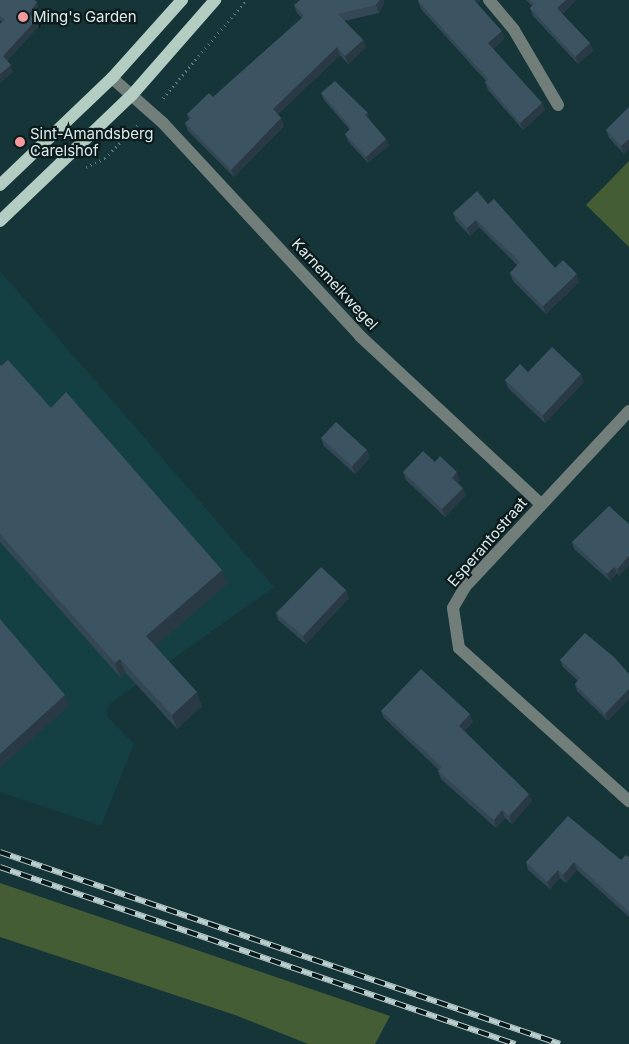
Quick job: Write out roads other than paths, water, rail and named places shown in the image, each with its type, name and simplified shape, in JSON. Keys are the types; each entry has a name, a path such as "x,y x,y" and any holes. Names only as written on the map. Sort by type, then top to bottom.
{"main road":[{"path":"0,185 112,78 182,0"},
{"path":"0,221 131,96 215,0"}],"street":[{"path":"488,0 514,30 558,105"},
{"name":"Karnemelkwegel","path":"112,78 163,123 360,336 541,504"},
{"name":"Esperantostraat","path":"629,411 465,587 453,608 460,648 629,802"}],"railway":[{"path":"0,852 560,1044"},
{"path":"0,867 515,1044"}],"place":[{"name":"Ming's Garden","path":"23,17"},
{"name":"Sint-Amandsberg Carelshof","path":"20,142"}]}
